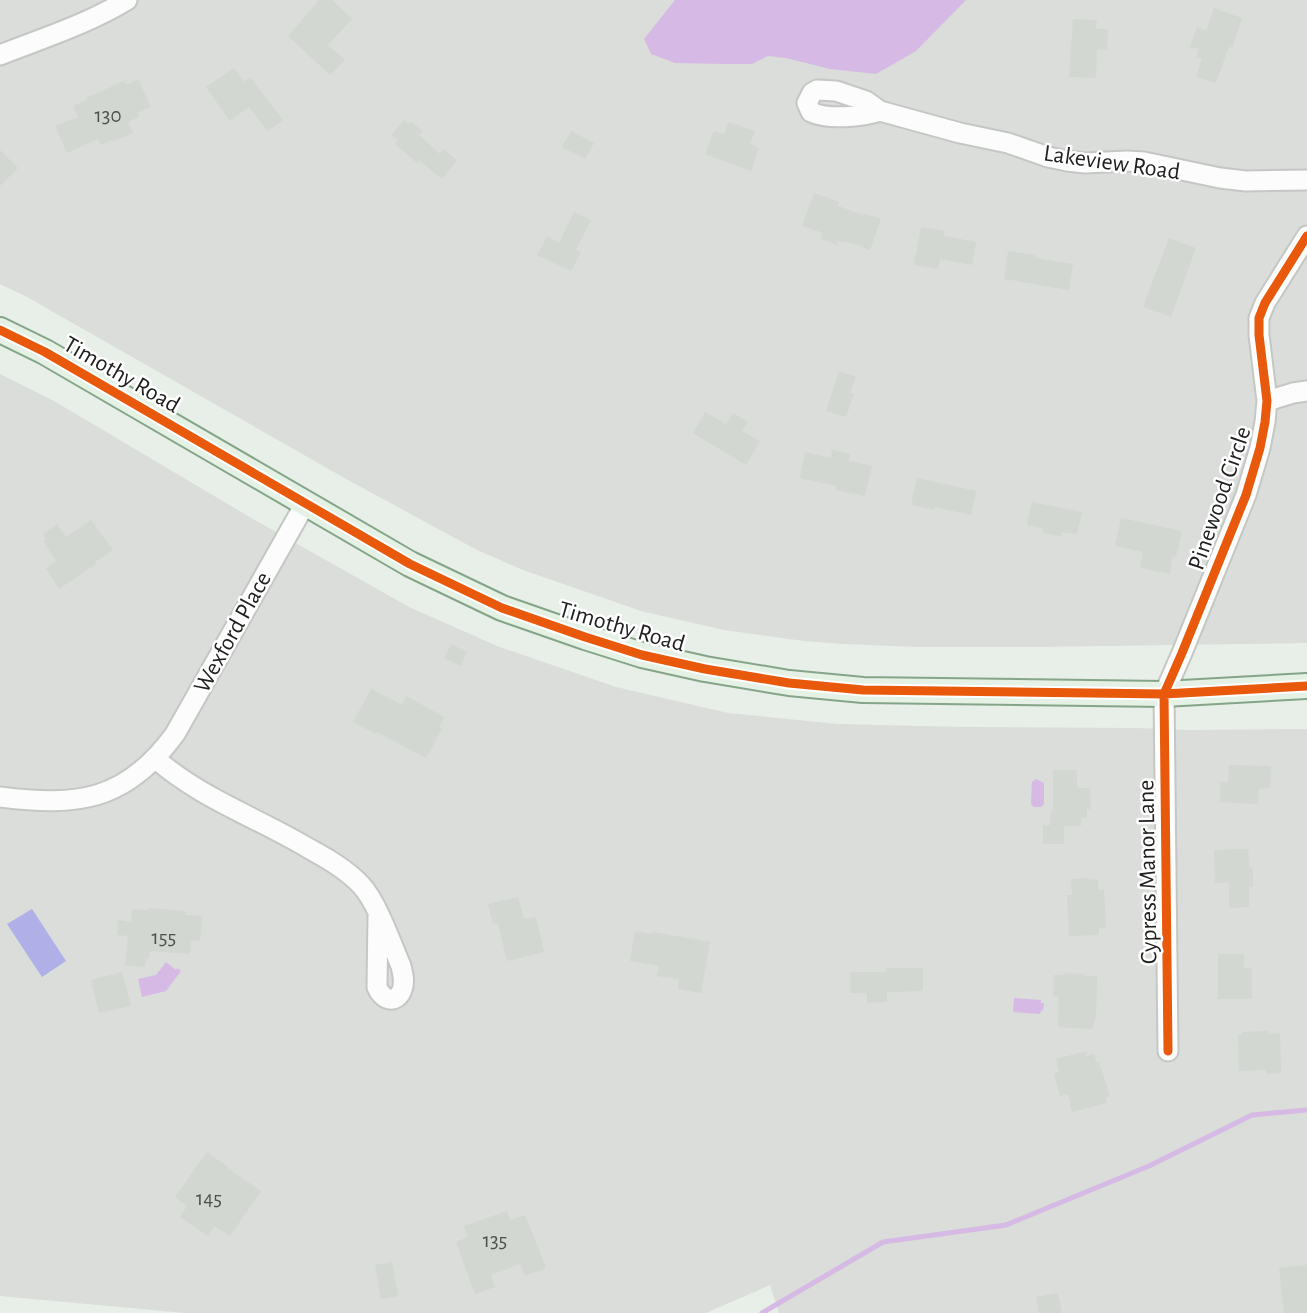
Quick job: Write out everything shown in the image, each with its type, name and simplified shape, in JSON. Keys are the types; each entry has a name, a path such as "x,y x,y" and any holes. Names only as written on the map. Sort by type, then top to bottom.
{"main road":[{"name":"Timothy Road","path":"0,330 45,352 410,564 502,608 642,655 789,683 863,690 1164,694 1307,686"}],"street":[{"path":"0,55 81,24 127,0"},
{"name":"Lakeview Road","path":"880,111 1008,143 1067,161 1085,163 1128,160 1246,181 1307,180"},
{"name":"Pinewood Circle","path":"1164,694 1246,495 1260,448 1267,401 1259,318 1265,303 1307,236"},
{"name":"Pinewood Circle","path":"1267,401 1307,391"},
{"name":"Wexford Place","path":"0,797 60,801 95,796 124,784 147,768 175,734 305,503"},
{"name":"Cypress Manor Lane","path":"1164,694 1168,1051"},
{"path":"156,759 198,789 289,836 347,872 370,897 378,916"}],"shaded area":[{"path":"0,0 1307,0 1307,643 917,647 804,641 724,630 641,611 523,570 477,550 0,284"},
{"path":"675,0 966,0 916,51 876,74 830,69 768,56 752,64 675,63 651,54 644,39"},
{"path":"0,374 54,401 253,519 409,607 497,646 616,687 728,713 838,724 1188,730 1307,729 1307,1313 779,1313 770,1285 706,1313 185,1313 0,1296"},
{"path":"1036,779 1044,783 1044,804 1041,807 1031,804 1032,782"},
{"path":"32,909 66,961 42,977 7,924"},
{"path":"166,962 181,971 166,991 142,997 138,979 156,975"},
{"path":"1014,998 1041,1000 1041,1003 1044,1003 1043,1010 1040,1014 1013,1012"}],"building":[{"path":"319,0 332,0 352,19 328,45 345,60 330,75 288,36"},
{"path":"1214,8 1242,18 1216,83 1196,77 1202,59 1196,57 1199,49 1190,47 1197,27 1206,31"},
{"path":"1073,19 1097,20 1096,29 1108,29 1107,50 1097,49 1096,78 1069,77"},
{"path":"234,68 244,82 250,77 283,120 268,131 249,107 230,121 206,87"},
{"path":"138,79 151,107 137,113 139,117 128,122 133,133 101,145 98,139 67,153 55,126 78,117 73,106 124,81 126,85"},
{"path":"404,120 423,131 419,135 440,154 443,149 457,160 442,179 395,144 398,140 391,135"},
{"path":"729,122 755,131 750,144 759,148 751,171 705,154 714,131 724,134"},
{"path":"571,131 594,143 585,159 562,147"},
{"path":"0,150 18,168 0,186"},
{"path":"814,193 839,202 838,206 881,219 870,250 852,243 838,241 837,245 821,239 823,233 802,226"},
{"path":"574,212 591,220 576,250 581,252 571,271 537,255 547,236 559,243"},
{"path":"921,227 945,231 944,236 976,242 972,265 940,259 938,269 914,265"},
{"path":"1169,238 1196,248 1171,317 1143,307"},
{"path":"1008,251 1073,264 1069,290 1004,279"},
{"path":"839,371 856,377 850,393 854,394 846,417 826,411"},
{"path":"705,412 726,424 733,413 748,422 742,431 760,441 746,465 693,433"},
{"path":"832,450 850,454 849,461 872,466 865,496 800,478 805,452 831,458"},
{"path":"917,478 976,491 971,515 911,505"},
{"path":"1032,502 1082,512 1077,534 1061,532 1061,536 1043,533 1043,528 1027,525"},
{"path":"1121,518 1182,531 1170,574 1140,568 1143,552 1115,546"},
{"path":"91,520 113,550 59,589 46,568 56,561 43,541 46,539 43,534 57,524 66,537"},
{"path":"451,644 467,652 460,666 444,658"},
{"path":"371,689 402,705 406,696 444,717 439,727 442,729 426,758 353,722"},
{"path":"1229,765 1271,766 1270,788 1259,789 1258,804 1220,802 1220,782 1228,782"},
{"path":"1053,770 1077,770 1077,788 1090,788 1091,809 1087,809 1087,818 1081,818 1081,826 1064,826 1064,844 1043,844 1043,825 1050,825 1051,809 1053,810"},
{"path":"1248,849 1250,868 1253,868 1249,907 1229,908 1229,882 1215,883 1214,850"},
{"path":"1071,879 1098,879 1098,890 1104,890 1106,928 1099,928 1099,935 1069,936 1067,895 1072,895"},
{"path":"518,897 524,919 536,917 544,952 507,961 498,923 493,924 488,904"},
{"path":"132,909 185,911 185,915 202,916 200,941 191,940 190,954 150,951 145,967 125,965 128,936 117,935 118,920 131,922"},
{"path":"635,931 710,942 701,993 678,989 679,979 657,976 659,966 630,961"},
{"path":"1218,954 1244,954 1244,968 1252,968 1252,999 1218,999"},
{"path":"886,968 923,968 923,991 887,992 887,1002 867,1003 867,993 851,993 850,972 886,972"},
{"path":"122,972 131,1006 99,1013 91,980"},
{"path":"1065,973 1097,976 1096,1016 1092,1029 1058,1027 1059,997 1053,996 1054,975"},
{"path":"1269,1031 1269,1034 1280,1033 1281,1073 1266,1074 1266,1070 1239,1071 1238,1035 1242,1035 1242,1032"},
{"path":"1087,1051 1085,1056 1094,1054 1097,1063 1099,1062 1110,1096 1105,1098 1107,1103 1072,1112 1068,1094 1060,1096 1054,1074 1059,1072 1056,1059"},
{"path":"207,1152 261,1191 230,1236 214,1226 208,1236 180,1217 187,1206 175,1197"},
{"path":"507,1211 510,1220 525,1215 546,1268 525,1276 520,1264 491,1275 495,1287 475,1294 456,1242 468,1237 464,1226"},
{"path":"392,1262 398,1296 381,1299 375,1265"},
{"path":"1307,1265 1307,1313 1284,1313 1279,1268"},
{"path":"1058,1293 1062,1313 1039,1313 1036,1297"}],"waterway":[{"path":"762,1313 883,1242 1006,1225 1149,1166 1252,1115 1307,1110"}],"cycle path":[{"path":"1168,1051 1164,694 1246,495 1260,448 1267,401 1259,318 1265,303 1307,236"},
{"path":"0,330 45,352 410,564 502,608 642,655 789,683 863,690 1164,694 1307,686"}]}
